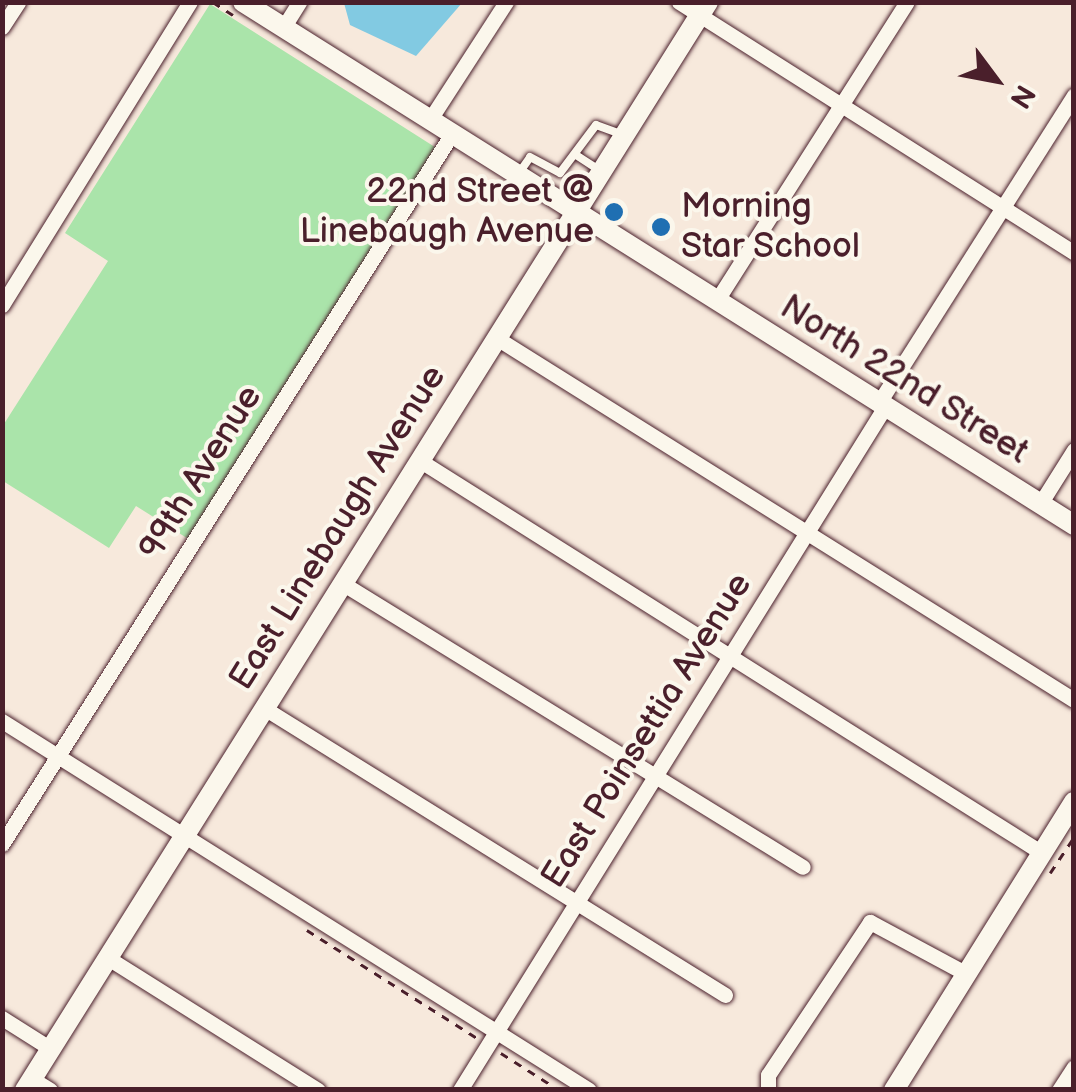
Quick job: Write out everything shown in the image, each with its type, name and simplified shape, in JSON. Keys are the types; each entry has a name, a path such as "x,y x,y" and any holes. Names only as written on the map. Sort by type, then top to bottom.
{"street":[{"path":"2,27 18,2"},
{"path":"5,294 190,2"},
{"name":"North 22nd Street","path":"243,2 1074,525"},
{"path":"284,28 299,2"},
{"path":"429,121 506,2"},
{"path":"679,2 704,9 841,106 1074,253"},
{"path":"717,300 907,2"},
{"name":"East Linebaugh Avenue","path":"36,1086 51,1049 704,9"},
{"name":"East Poinsettia Avenue","path":"460,1090 1074,95"},
{"name":"99th Avenue","path":"2,844 451,135"},
{"path":"496,337 1074,700"},
{"path":"1040,504 1074,450"},
{"path":"419,460 1042,853"},
{"path":"342,583 803,868"},
{"path":"264,708 725,995"},
{"path":"2,721 492,1038 590,1090"},
{"path":"894,1090 1074,802"},
{"path":"768,1090 768,1075 870,922 967,974"},
{"path":"108,958 318,1090"},
{"path":"2,1018 51,1049"},
{"path":"1059,1090 1074,1067"}],"lane":[{"path":"544,194 596,125 624,136"},
{"path":"576,155 601,171"},
{"path":"517,176 530,157 557,174"}],"path":[{"path":"304,928 492,1038 559,1090"}],"green space":[{"path":"210,4 438,149 190,540 136,506 109,548 3,481 2,427 108,261 65,233"}],"water":[{"path":"344,2 462,3 416,56 350,25"}],"place":[{"name":"22nd Street @ Linebaugh Avenue","path":"614,212"},
{"name":"Morning Star School","path":"661,227"}]}
